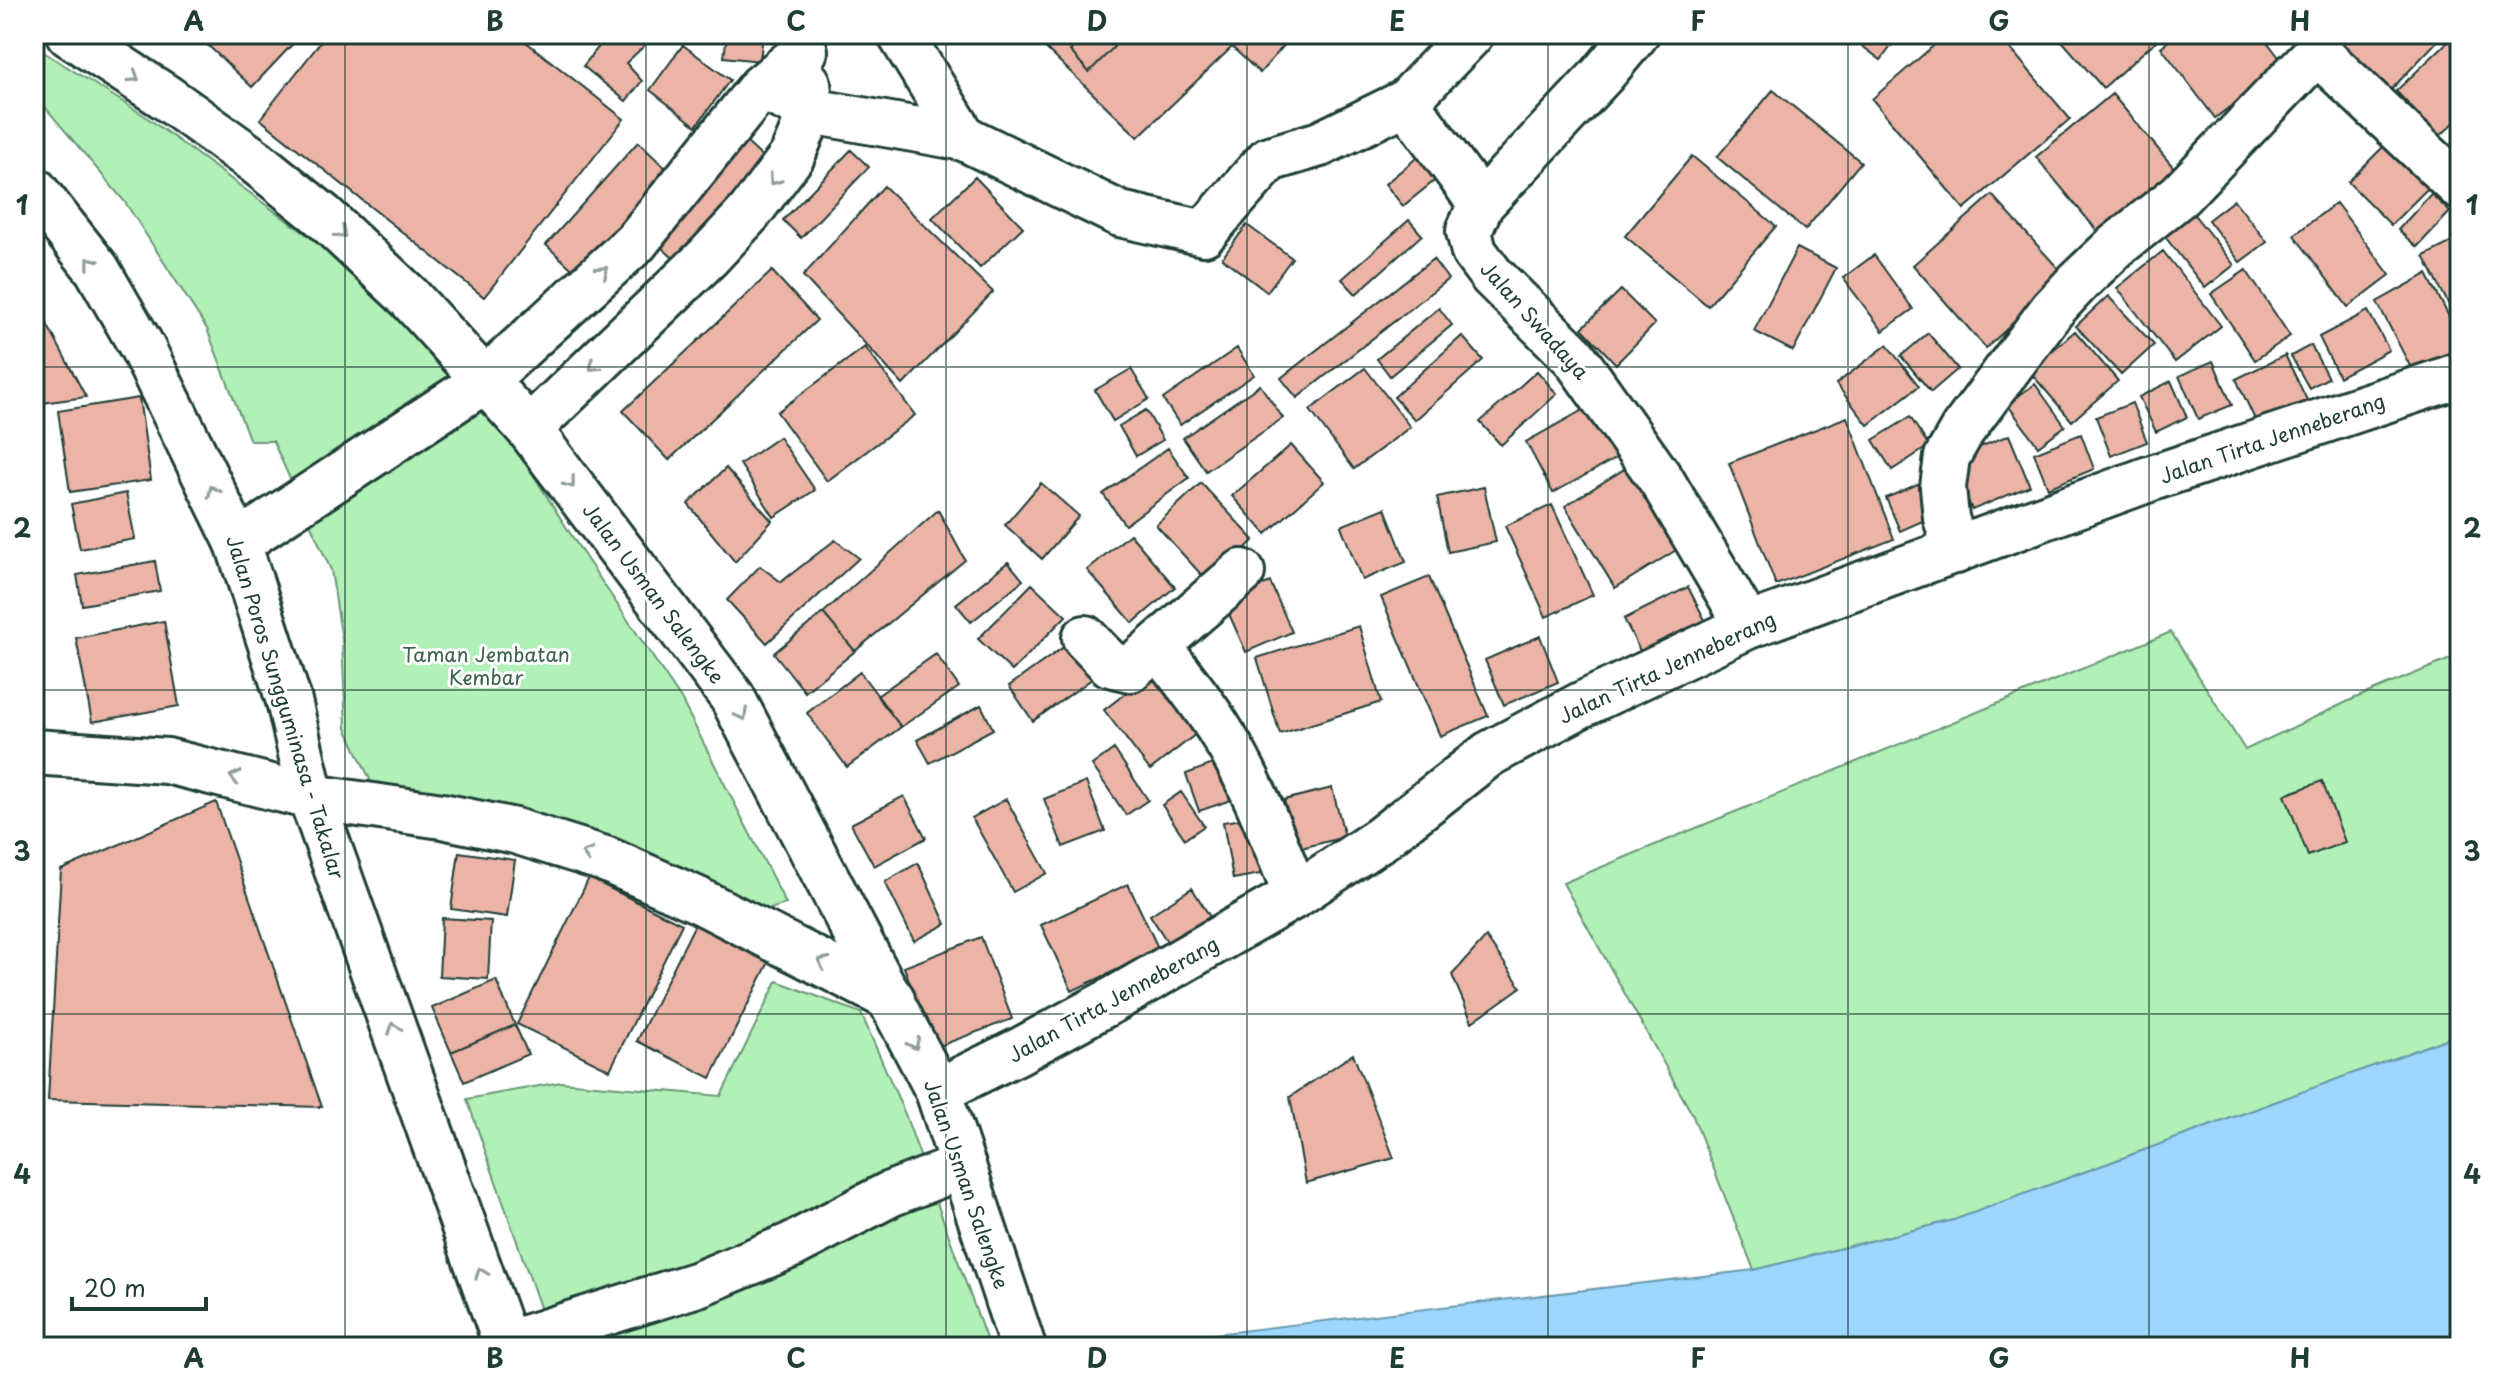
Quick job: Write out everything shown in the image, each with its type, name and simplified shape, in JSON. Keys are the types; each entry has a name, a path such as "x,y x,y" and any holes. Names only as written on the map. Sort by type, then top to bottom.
{"main road":[{"name":"Jalan Usman Salengke","path":"69,34 255,161 323,216 409,297 529,429 732,697 938,1091 1018,1333"},
{"path":"900,34 964,138"},
{"path":"761,87 811,111 964,138 1120,214 1204,233 1269,159 1320,144 1406,102 1471,34"},
{"name":"Jalan Swadaya","path":"1636,34 1602,75 1481,204 1469,231 1474,252 1492,276 1574,357 1662,481 1748,626"},
{"path":"1956,551 1946,518 1943,487 1947,457 1963,429 2052,310 2116,246 2180,195 2317,40 2460,187"},
{"path":"238,543 484,381 636,242 761,87 801,43"},
{"path":"529,429 708,257 749,213 792,156 811,111 801,43"},
{"path":"1406,102 1481,204"},
{"name":"Jalan Poros Sungguminasa - Takalar","path":"34,189 97,269 142,347 238,543 289,701 311,797 506,1345"},
{"name":"Jalan Tirta Jenneberang","path":"938,1091 1124,994 1296,895 1382,838 1489,754 1581,705 1748,626 2149,479 2460,375"},
{"path":"1085,638 1110,664 1120,669 1130,669 1242,572"},
{"path":"1158,647 1193,689 1224,737 1252,789 1296,895"},
{"path":"34,752 167,761 311,797 442,816 515,831 605,859 698,900 892,999"},
{"path":"506,1345 711,1280 792,1245 890,1194 963,1166"}],"green space":[{"name":"Taman Jembatan Kembar","path":"34,46 142,114 407,308 503,427 681,699 786,904 764,911 586,830 481,810 384,810 346,728 342,640 331,570 273,441 250,441 207,329 125,202 34,94"},
{"path":"2171,632 2245,750 2353,699 2460,655 2460,1034 1954,1220 1754,1270 1692,1114 1563,883"},
{"path":"777,981 861,1013 905,1114 989,1347 554,1347 467,1099 561,1082 721,1096"}],"water":[{"path":"2460,1034 2460,1347 1125,1347 1754,1270 1954,1220"}],"building":[{"path":"196,34 302,34 252,87"},
{"path":"327,34 516,34 624,119 484,297 260,119"},
{"path":"609,34 630,34 644,46 626,63 642,81 626,101 583,66"},
{"path":"727,34 763,34 760,61 724,57"},
{"path":"1031,34 1294,34 1260,73 1232,47 1138,137"},
{"path":"1044,34 1070,34 1058,47"},
{"path":"1088,34 1102,34 1114,47 1089,72 1070,51"},
{"path":"1846,34 1900,34 1881,60"},
{"path":"1947,34 1998,34 2070,119 1964,209 1872,99"},
{"path":"2056,34 2164,34 2103,88"},
{"path":"2177,34 2261,34 2285,65 2215,118 2161,47"},
{"path":"2350,34 2444,34 2387,94 2337,48"},
{"path":"2456,34 2460,36 2460,117 2439,137 2396,91"},
{"path":"683,45 730,80 696,126 650,90"},
{"path":"1773,90 1861,162 1805,230 1717,157"},
{"path":"2112,94 2179,174 2103,238 2036,157"},
{"path":"744,140 773,167 681,265 652,239"},
{"path":"638,142 672,174 581,277 546,245"},
{"path":"2386,144 2429,187 2391,225 2348,182"},
{"path":"851,150 869,167 801,238 783,220"},
{"path":"1426,150 1444,173 1403,206 1385,184"},
{"path":"1692,156 1776,226 1708,306 1625,236"},
{"path":"975,177 1023,227 980,268 932,218"},
{"path":"884,186 993,292 903,385 803,276"},
{"path":"2431,194 2450,212 2417,247 2398,230"},
{"path":"1992,195 2065,276 1986,348 1913,265"},
{"path":"2234,200 2267,242 2240,262 2208,220"},
{"path":"2336,203 2390,275 2348,307 2294,235"},
{"path":"2188,207 2234,265 2205,288 2159,229"},
{"path":"1409,220 1422,235 1356,294 1342,279"},
{"path":"1247,225 1292,258 1267,292 1222,258"},
{"path":"2460,238 2460,327 2424,256"},
{"path":"1797,248 1836,268 1793,351 1754,331"},
{"path":"2163,251 2221,326 2175,362 2117,288"},
{"path":"1874,255 1913,309 1883,331 1843,278"},
{"path":"1433,259 1448,279 1297,398 1281,378"},
{"path":"2246,270 2290,336 2255,360 2211,294"},
{"path":"772,271 817,320 669,460 623,411"},
{"path":"2427,274 2460,338 2460,347 2413,372 2377,302"},
{"path":"1621,290 1655,324 1616,364 1582,328"},
{"path":"2108,296 2154,345 2121,375 2076,326"},
{"path":"1439,308 1452,325 1390,376 1377,359"},
{"path":"40,311 86,397 34,404 34,316"},
{"path":"2368,311 2389,350 2339,377 2319,337"},
{"path":"2075,331 2118,381 2072,421 2029,371"},
{"path":"1928,333 1958,369 1931,392 1901,356"},
{"path":"1462,336 1483,360 1415,420 1394,397"},
{"path":"1887,345 1919,386 1868,425 1836,384"},
{"path":"2311,345 2328,378 2309,388 2291,356"},
{"path":"865,347 915,415 827,481 777,412"},
{"path":"1237,348 1254,375 1180,425 1163,399"},
{"path":"2285,355 2307,400 2257,424 2236,379"},
{"path":"2213,361 2232,405 2198,419 2179,376"},
{"path":"1365,368 1410,427 1354,469 1310,410"},
{"path":"1131,369 1149,399 1113,421 1095,390"},
{"path":"1537,371 1557,394 1501,445 1480,422"},
{"path":"2171,381 2187,417 2156,432 2139,397"},
{"path":"2035,384 2065,426 2038,446 2007,404"},
{"path":"1260,385 1283,418 1206,471 1183,438"},
{"path":"139,398 151,480 70,492 58,411"},
{"path":"2132,403 2147,442 2111,456 2096,417"},
{"path":"1590,406 1618,457 1553,493 1526,442"},
{"path":"1146,410 1163,440 1136,456 1119,426"},
{"path":"1847,417 1894,539 1776,585 1729,463"},
{"path":"1910,417 1929,446 1892,470 1873,440"},
{"path":"2081,434 2094,469 2048,488 2034,453"},
{"path":"2009,435 2030,486 1972,510 1951,459"},
{"path":"779,437 815,490 774,517 740,464"},
{"path":"1291,445 1324,482 1266,534 1232,496"},
{"path":"1168,448 1189,478 1125,525 1103,494"},
{"path":"1631,465 1681,547 1615,588 1565,506"},
{"path":"726,468 772,521 735,562 688,504"},
{"path":"1041,483 1079,516 1042,559 1005,525"},
{"path":"1201,483 1254,540 1209,583 1156,525"},
{"path":"1920,483 1934,516 1900,531 1886,498"},
{"path":"1484,487 1496,542 1448,552 1437,497"},
{"path":"126,493 135,539 80,549 71,504"},
{"path":"1552,505 1593,595 1546,617 1505,526"},
{"path":"1385,508 1406,562 1362,580 1341,526"},
{"path":"938,510 965,560 855,651 823,613"},
{"path":"1130,534 1175,587 1133,623 1087,570"},
{"path":"835,540 859,558 767,643 727,600 760,566 781,582"},
{"path":"155,561 160,591 82,605 77,575"},
{"path":"1008,562 1023,580 971,622 956,604"},
{"path":"1429,577 1488,716 1440,736 1381,597"},
{"path":"1270,582 1292,632 1246,652 1224,603"},
{"path":"1032,584 1066,616 1012,671 978,639"},
{"path":"1688,587 1707,624 1643,657 1624,619"},
{"path":"823,613 855,651 805,692 774,653"},
{"path":"164,621 179,706 92,722 76,638"},
{"path":"1359,626 1381,702 1280,734 1257,658"},
{"path":"1079,636 1103,671 1033,721 1009,686"},
{"path":"1540,636 1558,682 1504,705 1485,660"},
{"path":"936,654 959,687 901,727 877,696"},
{"path":"1164,664 1210,723 1150,770 1104,710"},
{"path":"860,672 901,727 847,767 807,713"},
{"path":"981,705 993,729 930,763 917,740"},
{"path":"1114,749 1148,800 1126,815 1092,765"},
{"path":"1232,757 1246,795 1199,811 1186,774"},
{"path":"2322,781 2345,842 2308,856 2285,795"},
{"path":"1086,782 1105,831 1063,847 1044,799"},
{"path":"1332,788 1345,837 1297,849 1284,800"},
{"path":"1181,792 1204,826 1185,839 1162,805"},
{"path":"904,796 926,838 874,866 851,824"},
{"path":"1006,799 1047,873 1013,892 972,818"},
{"path":"216,802 322,1107 48,1100 61,870"},
{"path":"1260,816 1271,872 1233,879 1223,822"},
{"path":"459,852 515,860 507,917 451,909"},
{"path":"918,863 946,924 914,941 885,882"},
{"path":"589,878 682,924 610,1070 517,1024"},
{"path":"1128,884 1159,950 1072,991 1041,925"},
{"path":"1192,888 1217,928 1175,954 1150,915"},
{"path":"442,918 491,921 488,979 439,976"},
{"path":"695,924 769,962 711,1078 637,1041"},
{"path":"981,937 1012,1019 934,1048 904,967"},
{"path":"1486,937 1521,987 1472,1022 1452,975"},
{"path":"496,980 515,1025 451,1052 432,1008"},
{"path":"515,1025 528,1054 464,1082 451,1052"},
{"path":"1353,1054 1394,1158 1306,1183 1290,1097"}]}
